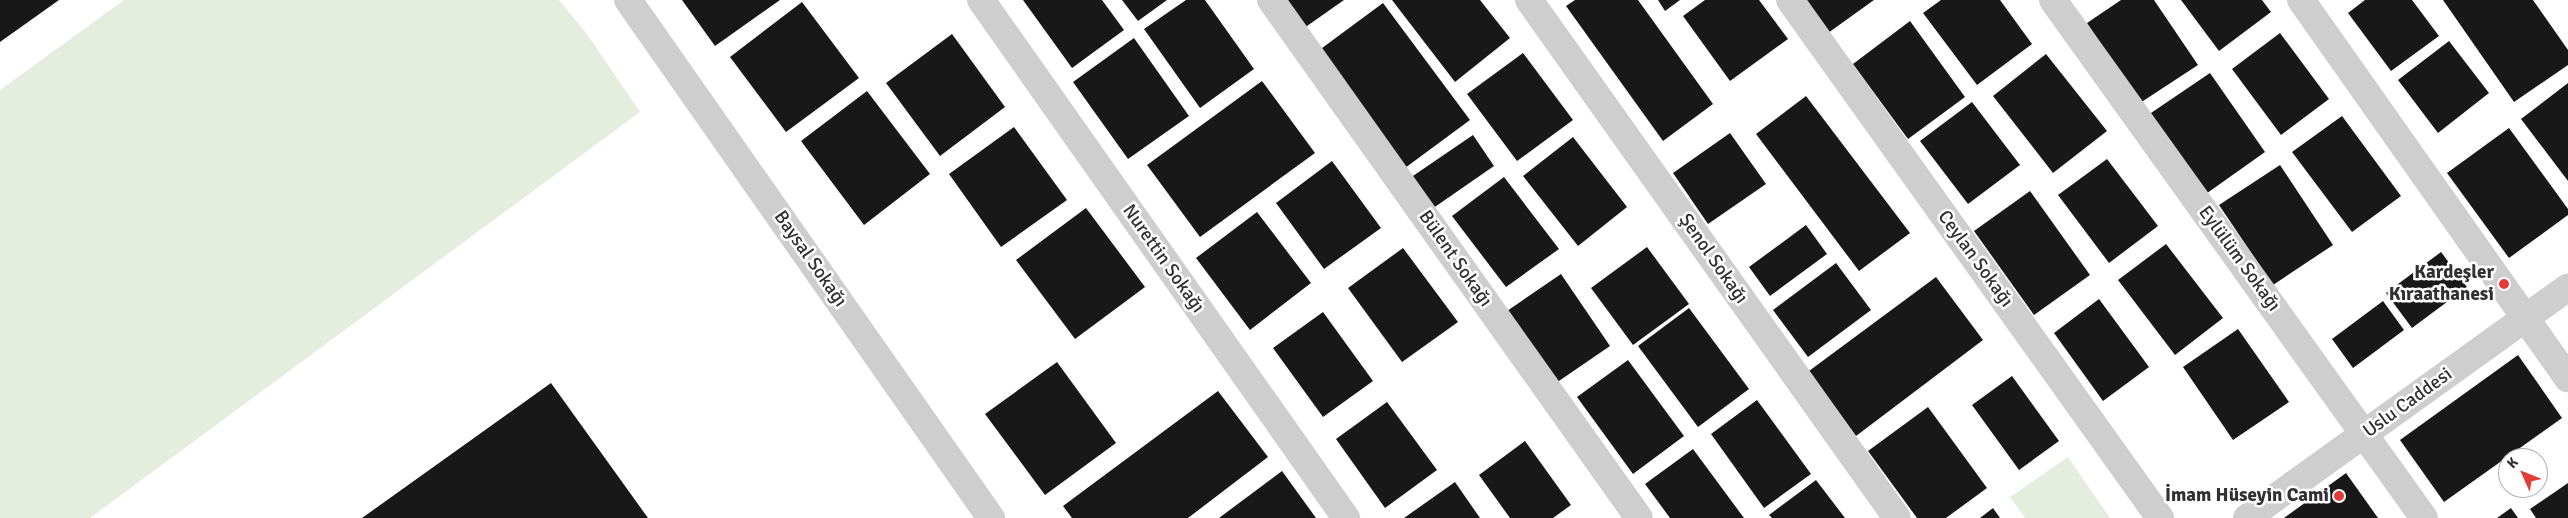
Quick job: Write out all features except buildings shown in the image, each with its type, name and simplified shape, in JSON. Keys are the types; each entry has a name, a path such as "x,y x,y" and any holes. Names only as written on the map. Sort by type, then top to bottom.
{"street":[{"name":"Baysal Sokağı","path":"628,0 991,518"},
{"name":"Nurettin Sokağı","path":"980,0 1346,518"},
{"name":"Bülent Sokağı","path":"1272,0 1638,518"},
{"name":"Şenol Sokağı","path":"1529,0 1897,518"},
{"name":"Ceylan Sokağı","path":"1790,0 2160,518"},
{"name":"Eylülüm Sokağı","path":"2054,0 2424,518"},
{"path":"2302,0 2568,378"},
{"name":"Uslu Caddesi","path":"2247,518 2568,287"}],"shaded area":[{"path":"124,0 559,0 587,34 640,112 90,518 0,518 0,90"},
{"path":"2068,457 2110,518 2025,518 2010,497"}],"place":[{"name":"Kardeşler Kıraathanesi","path":"2504,284"},
{"name":"İmam Hüseyin Cami","path":"2339,496"}]}
